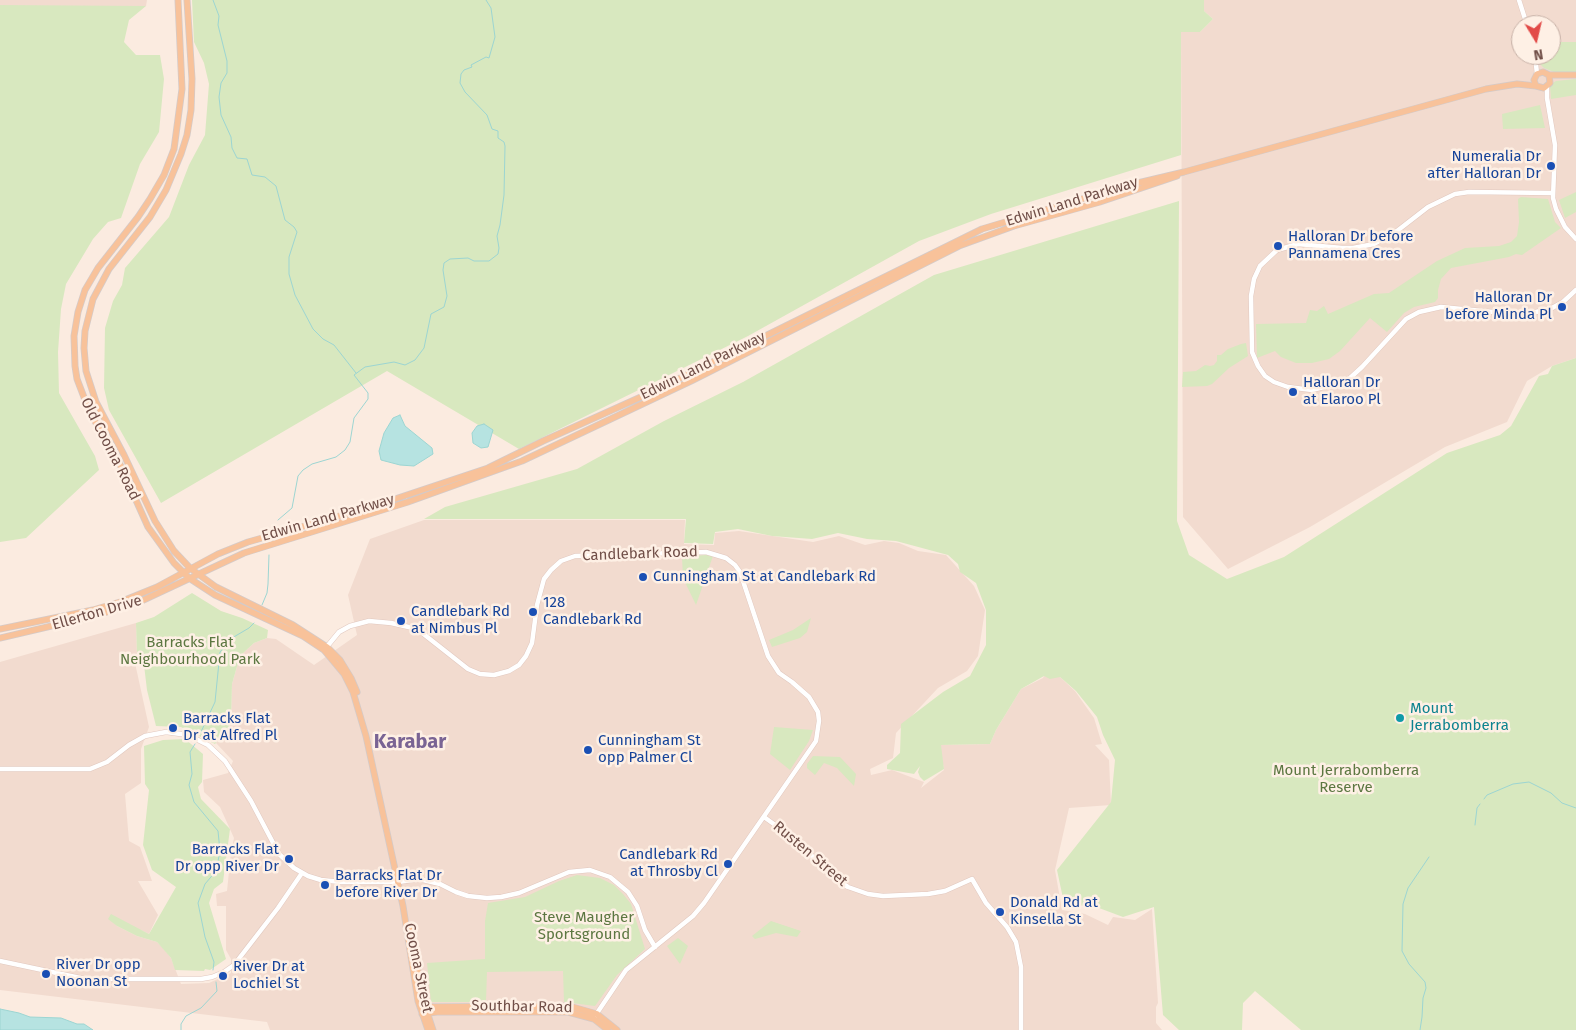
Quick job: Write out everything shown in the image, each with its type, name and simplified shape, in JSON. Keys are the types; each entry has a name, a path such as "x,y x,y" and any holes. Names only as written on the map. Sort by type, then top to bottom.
{"main road":[{"name":"Old Cooma Road","path":"178,0 182,89 174,148 164,175 150,199 90,281 78,312 74,345 77,378 90,413 118,460 153,536 167,555 190,578 216,595 293,625 325,649"},
{"name":"Old Cooma Road","path":"187,0 192,94 189,122 181,154 166,190 155,209 109,269 98,287 88,314 84,348 86,371 96,402 127,461 155,521 174,551 197,574 259,612"},
{"name":"Edwin Land Parkway","path":"184,573 218,554 248,542 378,505 488,468 652,392 982,229 1125,186 1477,92 1576,75"},
{"name":"Edwin Land Parkway","path":"1517,84 1535,76 1544,82"},
{"path":"1535,76 1544,82"},
{"name":"Edwin Land Parkway","path":"190,578 226,560 262,546 393,507 522,461 708,372 959,246 1014,226 1100,202 1222,161"},
{"name":"Ellerton Drive","path":"0,630 106,606 144,592 184,573"},
{"name":"Ellerton Drive","path":"0,638 114,610 158,594 190,578"},
{"name":"Cooma Street","path":"325,649 344,674 353,692 366,736 403,906 412,936 415,967 428,1030"},
{"name":"Cooma Street","path":"423,1010 433,1030"},
{"name":"Southbar Road","path":"423,1010 568,1012 595,1016 617,1030"},
{"name":"Southbar Road","path":"595,1016 608,1030"}],"street":[{"path":"1519,0 1524,15"},
{"path":"1535,65 1535,76"},
{"path":"1538,65 1544,82 1555,145 1553,193 1556,209 1565,227 1576,239"},
{"path":"1553,193 1469,192 1455,194 1428,207 1396,231 1374,244 1353,248 1298,244 1278,250 1260,266 1254,279 1251,296 1252,352 1265,376 1274,382 1300,390 1312,390 1350,378 1406,319 1419,312 1441,307 1524,315 1552,308 1563,302 1576,290"},
{"name":"Candlebark Road","path":"325,649 339,632 355,624 369,621 397,624 421,632 468,669 480,674 494,675 516,667 526,656 532,643 537,605 544,578 561,560 575,556 700,552 720,556 735,565 740,572 768,656 779,673 809,697 818,712 819,721 816,741 720,881 693,916 620,977 595,1016"},
{"path":"0,769 90,769 103,764 134,741 145,736 166,732 188,735 208,745 225,761 247,794 279,854 302,873 327,881 398,882 419,879 440,884 468,896 494,898 518,893 569,872 590,870 610,877 628,892 637,906 645,930 655,947"},
{"name":"Rusten Street","path":"764,817 803,845 822,867 837,880 848,887 868,894 883,896 928,894 945,891 972,879 986,903 1007,927 1016,942 1021,967 1021,1030"},
{"path":"0,961 85,979 184,979 212,977 224,972 234,964 278,908 302,873"}],"shaded area":[{"path":"0,0 147,0 146,6 0,6"},
{"path":"1204,0 1576,0 1576,358 1552,366 1527,381 1507,422 1445,447 1310,527 1228,569 1183,517 1181,32 1200,32 1213,19 1204,11"},
{"path":"424,520 685,520 684,544 714,545 715,533 739,531 813,542 839,536 865,545 884,541 899,543 918,551 946,555 974,586 985,610 978,656 967,671 938,688 896,733 893,758 870,769 871,775 892,770 924,782 921,788 944,770 940,745 990,744 996,730 1021,689 1044,676 1060,677 1075,691 1094,718 1102,744 1095,745 1109,760 1111,805 1069,808 1055,870 1062,910 1085,914 1108,925 1113,917 1135,920 1152,909 1158,1003 1156,1007 1156,1023 1162,1030 270,1030 267,1022 0,990 0,662 136,623 137,655 135,663 149,727 141,749 141,783 125,794 129,841 140,847 152,881 138,881 158,915 149,934 120,920 113,921 117,926 137,936 157,942 171,958 181,984 209,983 231,973 231,959 226,950 226,906 217,906 216,894 227,891 234,838 220,807 204,792 203,780 228,773 233,761 216,743 231,724 232,684 240,656 254,643 267,638 276,639 314,665 357,635 348,595 370,539"}],"green space":[{"path":"192,0 1204,0 1204,11 1213,19 1200,32 1181,32 1181,155 991,214 919,241 748,336 519,449 387,371 161,503 109,410 104,388 105,328 113,301 122,285 125,268 169,217 189,165 205,135 209,84 204,63 194,42"},
{"path":"0,5 146,6 129,20 124,42 136,55 160,55 164,79 159,132 140,164 121,218 108,222 93,239 66,284 61,309 58,352 59,393 95,456 99,470 26,538 0,542"},
{"path":"1561,42 1576,42 1576,73 1554,72 1541,65 1561,65"},
{"path":"1576,79 1576,95 1551,99 1550,85 1556,81"},
{"path":"1540,105 1545,128 1503,129 1502,114"},
{"path":"1576,192 1576,212 1565,218 1559,200"},
{"path":"1521,197 1548,199 1555,222 1561,228 1522,255 1516,254 1451,268 1441,279 1438,298 1435,302 1414,307 1404,313 1387,332 1370,318 1340,351 1329,359 1312,363 1296,363 1281,357 1275,351 1257,358 1256,324 1306,323 1310,310 1317,311 1324,306 1328,314 1374,294 1389,293 1437,261 1465,248 1499,246 1511,242 1517,236 1519,222 1518,199"},
{"name":"Mount Jerrabomberra Reserve","path":"1179,201 1177,521 1189,555 1227,579 1284,557 1447,453 1500,435 1511,426 1539,376 1548,374 1552,366 1576,358 1576,1030 1301,1030 1255,991 1243,1003 1242,1030 1179,1030 1163,1015 1154,907 1123,917 1099,908 1064,903 1057,870 1111,802 1115,760 1097,717 1076,691 1060,677 1050,679 1044,676 1021,689 996,730 990,744 941,745 944,769 924,781 918,772 920,766 914,774 887,769 887,765 900,753 901,724 943,692 970,676 986,645 986,610 976,583 960,572 958,564 948,555 896,541 867,539 838,533 812,539 772,536 738,529 715,532 713,544 684,543 686,519 424,519 445,507 577,469 664,421 743,382 934,275"},
{"path":"1246,343 1248,356 1229,368 1212,384 1182,387 1183,372 1196,371 1205,365 1214,365 1217,361 1217,355 1221,355 1228,349"},
{"path":"713,556 696,605 683,578 682,557"},
{"name":"Barracks Flat Neighbourhood Park","path":"192,593 221,611 268,630 267,638 254,643 240,656 232,684 231,724 215,744 181,727 156,726 147,690 144,665 137,655 136,623 154,617"},
{"path":"811,618 807,632 800,638 772,647 769,640 793,630"},
{"path":"774,727 813,730 809,741 790,770 770,754"},
{"path":"185,739 203,754 202,782 198,787 201,799 230,829 223,882 214,889 209,903 226,959 210,970 205,969 204,971 175,970 171,958 157,942 137,936 108,919 111,914 149,934 176,887 152,870 143,845 149,790 145,784 144,746 163,740"},
{"path":"813,756 840,757 856,774 854,786 837,768 824,763 815,775 807,768 807,764"},
{"name":"Steve Maugher Sportsground","path":"577,875 600,878 614,885 623,894 631,904 645,949 617,975 595,1006 564,1002 563,971 487,971 486,1002 431,1002 427,963 485,959 485,921 488,903 525,897"},
{"path":"771,921 801,931 797,937 776,933 755,939 752,936"},
{"path":"678,938 688,946 680,964 667,946"}],"water":[{"path":"400,415 405,426 432,448 433,454 414,466 400,465 381,460 379,451 384,433 393,418"},
{"path":"484,424 493,430 488,447 481,448 473,443 472,433 477,426"},
{"path":"0,1009 30,1017 61,1018 77,1024 84,1024 93,1030 0,1030"}],"waterway":[{"path":"213,0 219,16 218,25 227,61 227,73 221,83 219,97 221,115 231,137 232,148 237,158 247,159 252,175 265,177 276,186 285,220 297,232 289,257 289,274 295,295 313,329 323,339 334,345 356,373"},
{"path":"278,520 292,508 298,476 303,470 312,464 336,457 345,450 350,442 354,418 368,399 368,393 354,375 365,367 394,362 405,365 415,360 424,348 431,314 444,307 447,296 443,270 444,263 450,259 468,258 474,261 489,261 498,254 497,236 504,195 505,146 504,142 498,138 498,131 492,129 487,115 465,92 460,83 461,74 464,70 486,57 489,58 495,37 491,8 486,0"},
{"path":"262,605 267,593 269,555"},
{"path":"200,734 215,702 220,652 232,638 254,623"},
{"path":"195,744 190,752 192,774 189,785 194,802 218,831 220,851 216,871 205,884 198,903 205,937 214,962 213,970"},
{"path":"1484,799 1487,795 1513,784 1529,782 1551,793 1562,803 1576,808"},
{"path":"1475,825 1477,808 1480,804"},
{"path":"1420,1030 1423,998 1426,988 1425,982 1409,964 1402,951 1403,904 1408,888 1429,857"},
{"path":"181,1030 181,1024 186,1016 201,1008 217,991 216,982"}],"place":[{"name":"Numeralia Dr after Halloran Dr","path":"1551,166"},
{"name":"Halloran Dr before Pannamena Cres","path":"1278,246"},
{"name":"Halloran Dr before Minda Pl","path":"1562,307"},
{"name":"Halloran Dr at Elaroo Pl","path":"1293,392"},
{"name":"Cunningham St at Candlebark Rd","path":"643,577"},
{"name":"128 Candlebark Rd","path":"533,612"},
{"name":"Candlebark Rd at Nimbus Pl","path":"401,621"},
{"name":"Mount Jerrabomberra","path":"1400,718"},
{"name":"Barracks Flat Dr at Alfred Pl","path":"173,728"},
{"name":"Cunningham St opp Palmer Cl","path":"588,750"},
{"name":"Barracks Flat Dr opp River Dr","path":"289,859"},
{"name":"Candlebark Rd at Throsby Cl","path":"728,864"},
{"name":"Barracks Flat Dr before River Dr","path":"325,885"},
{"name":"Donald Rd at Kinsella St","path":"1000,912"},
{"name":"River Dr opp Noonan St","path":"46,974"},
{"name":"River Dr at Lochiel St","path":"223,976"}],"district":[{"name":"Karabar","path":"410,742"}]}
